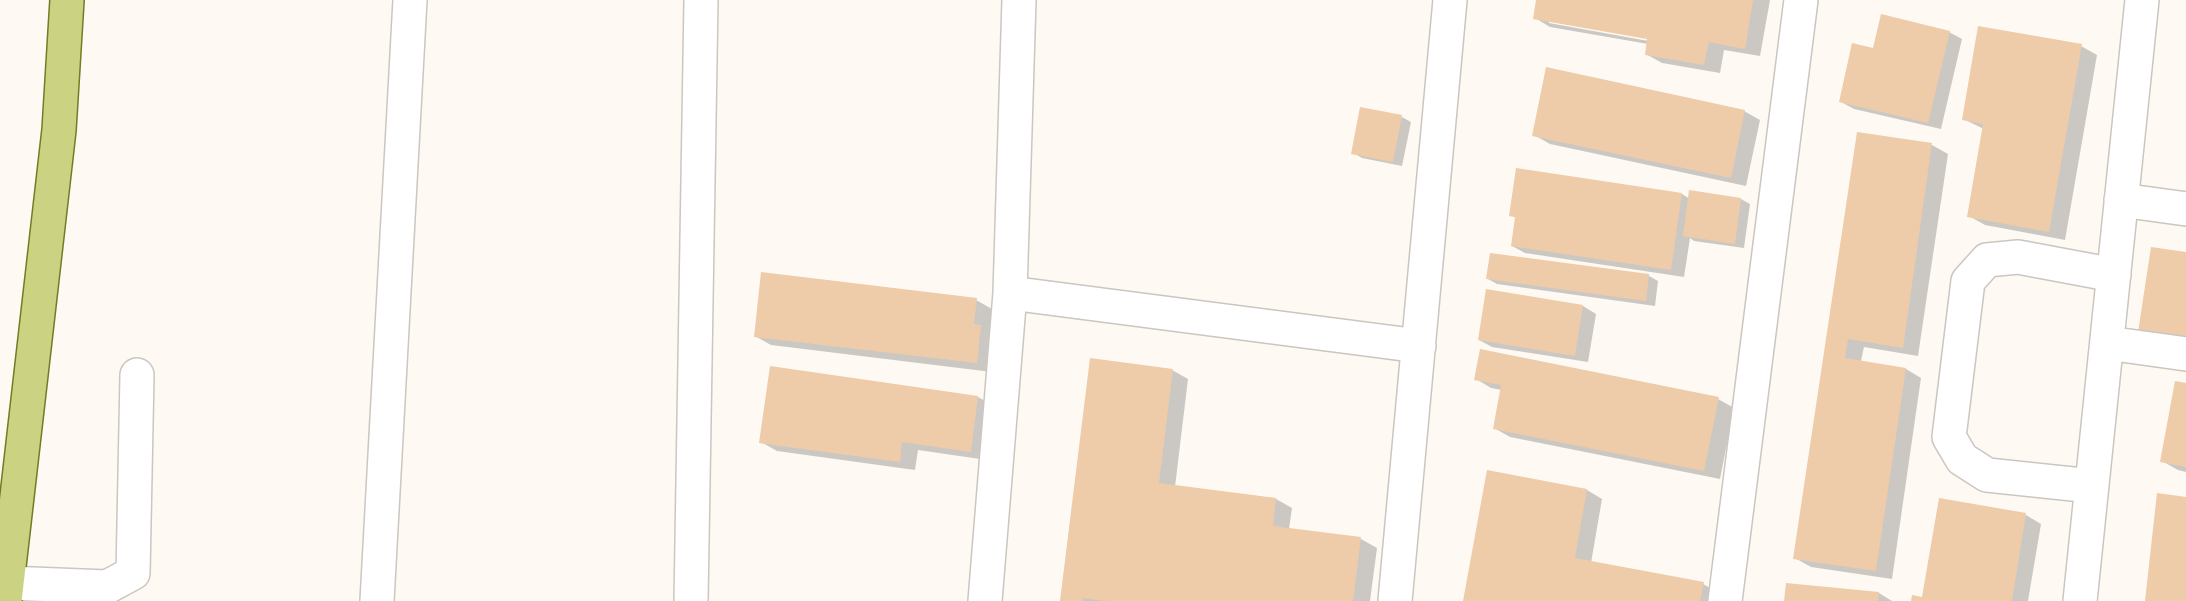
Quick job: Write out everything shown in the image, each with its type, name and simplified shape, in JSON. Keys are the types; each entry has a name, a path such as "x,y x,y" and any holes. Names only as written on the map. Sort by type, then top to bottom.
{"main road":[{"path":"6,592 59,130 67,0"}],"street":[{"path":"377,601 410,0"},
{"path":"691,601 701,0"},
{"path":"985,601 1010,293 1019,0"},
{"path":"1395,601 1450,0"},
{"path":"1725,601 1801,0"},
{"path":"2080,601 2142,0"},
{"path":"2121,200 2186,208"},
{"path":"2092,486 1987,475 1962,459 1949,437 1968,281 1987,260 2018,257 2114,275"},
{"path":"1010,293 1419,346"},
{"path":"2107,343 2186,354"},
{"path":"6,592 107,587 133,573 137,375"}],"building":[{"path":"1536,0 1753,0 1745,49 1709,42 1704,65 1645,55 1647,39 1533,19"},
{"path":"1881,14 1950,31 1928,123 1839,102 1852,43 1873,48"},
{"path":"1978,26 2082,44 2049,232 1967,217 1983,124 1962,120"},
{"path":"1546,67 1745,110 1731,178 1532,136"},
{"path":"1360,107 1402,115 1393,162 1351,154"},
{"path":"1857,132 1932,143 1903,348 1848,339 1845,358 1906,368 1876,571 1793,559"},
{"path":"1516,168 1682,193 1671,270 1511,246 1515,217 1509,216"},
{"path":"1689,190 1741,198 1735,244 1683,236"},
{"path":"2151,247 2186,252 2186,348 2137,339"},
{"path":"1490,253 1649,274 1646,301 1486,279"},
{"path":"761,272 977,298 974,324 981,325 977,363 754,337"},
{"path":"1486,289 1583,305 1575,356 1478,340"},
{"path":"1480,349 1719,397 1704,471 1493,429 1501,385 1474,380"},
{"path":"1090,358 1173,369 1159,483 1276,498 1273,526 1361,537 1353,601 1106,601 1083,598 1083,601 1060,601"},
{"path":"770,366 978,396 971,452 902,442 900,462 759,443"},
{"path":"2175,381 2186,383 2186,467 2160,462"},
{"path":"1487,470 1587,489 1575,558 1704,582 1700,601 1463,601"},
{"path":"2157,493 2186,497 2186,601 2145,601"},
{"path":"1939,498 2026,513 2012,601 1911,601 1912,595 1922,597"},
{"path":"1786,583 1879,592 1878,601 1784,601"}]}
